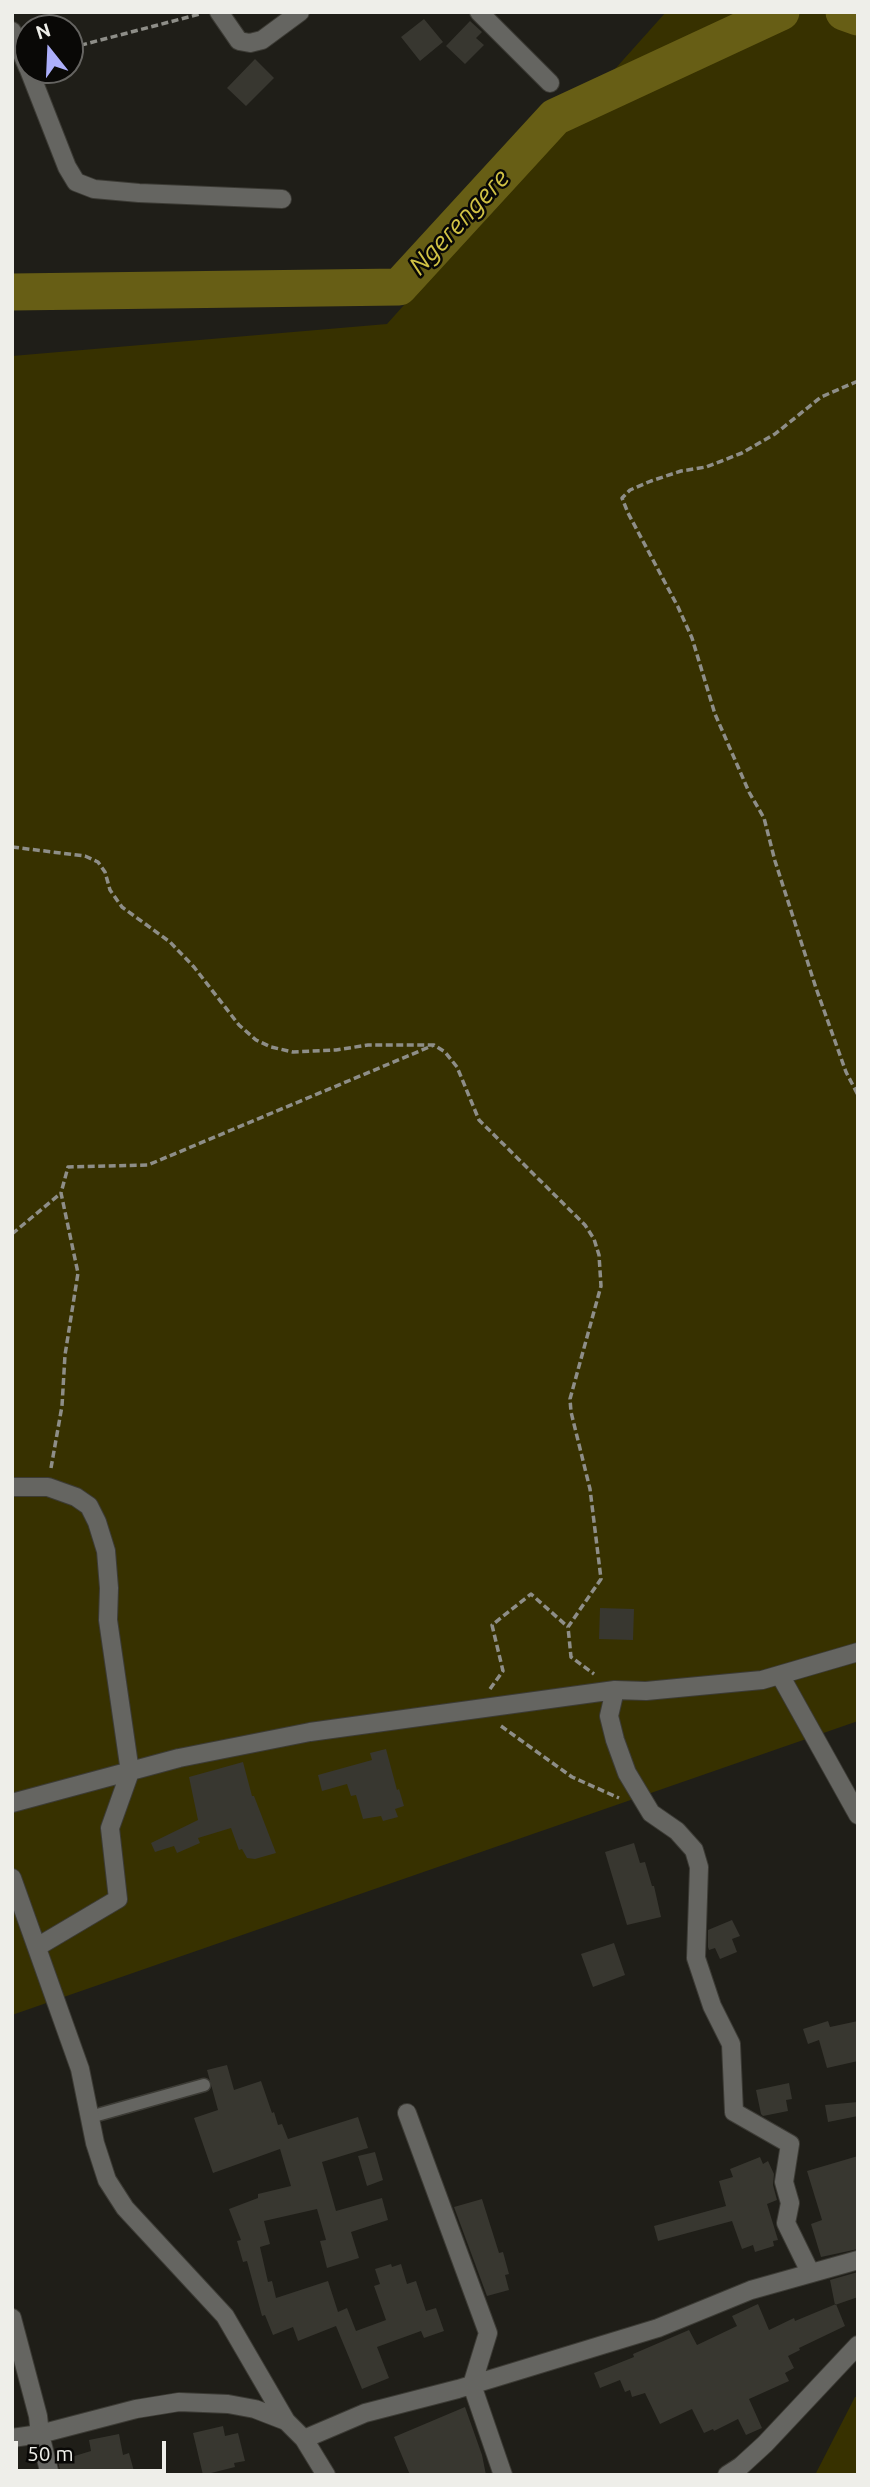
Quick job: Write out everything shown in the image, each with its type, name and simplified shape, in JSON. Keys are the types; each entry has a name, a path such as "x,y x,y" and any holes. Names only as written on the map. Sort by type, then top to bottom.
{"street":[{"path":"219,12 239,41 250,43 262,40 300,12"},
{"path":"479,12 550,83"},
{"path":"34,84 67,167 76,182 94,188 139,193 282,199"},
{"path":"12,1487 48,1487 76,1497 89,1506 106,1551 108,1620 130,1772 110,1828 118,1899 37,1947"},
{"path":"12,1803 178,1758 310,1732 615,1690 646,1691 762,1680 858,1653"},
{"path":"780,1675 858,1815"},
{"path":"615,1690 609,1716 627,1773 651,1813 677,1831 694,1850 699,1867 696,1958 712,2006 731,2044 734,2112 790,2144 784,2182 790,2203 786,2223 810,2273"},
{"path":"12,1878 80,2069 94,2143 114,2194 225,2316 286,2421 304,2439 326,2475"},
{"path":"407,2113 488,2333 472,2385 503,2475"},
{"path":"304,2439 365,2413 472,2385 657,2328 751,2290 858,2260"},
{"path":"12,2318 38,2416 50,2475"},
{"path":"727,2475 765,2444 858,2345"},
{"path":"12,2438 40,2434 136,2409 179,2402 229,2404 256,2409 286,2421"}],"lane":[{"path":"90,2118 204,2085"}],"path":[{"path":"84,44 211,12"},
{"path":"858,381 821,397 775,434 742,453 706,467 681,471 651,481 630,490 622,498 687,628 715,714 749,792 764,818 816,988 846,1072 858,1095"},
{"path":"12,847 85,856 98,862 105,872 110,890 122,907 184,955 239,1025 256,1040 292,1052 368,1045 434,1045 445,1052 457,1067 479,1120 585,1225 594,1239 599,1255 601,1286 570,1399 573,1427 590,1489 601,1578 568,1627 572,1657 615,1690"},
{"path":"48,1487 62,1406 65,1355 78,1273 61,1194 68,1167 148,1165 434,1045"},
{"path":"12,1234 61,1194"}],"shaded area":[{"path":"666,12 858,12 858,1721 12,2015 12,356 387,324"},
{"path":"855,2397 858,2397 858,2475 815,2475"}],"building":[{"path":"424,19 443,42 420,61 401,37"},
{"path":"470,21 482,32 476,38 484,45 465,64 446,46"},
{"path":"255,59 274,78 246,106 227,88"},
{"path":"600,1608 634,1609 633,1640 599,1639"},
{"path":"386,1749 404,1806 395,1809 398,1817 383,1821 381,1816 363,1819 356,1795 351,1796 347,1784 322,1791 318,1775 372,1760 370,1753"},
{"path":"243,1762 252,1796 276,1853 255,1859 247,1858 242,1849 239,1850 231,1828 198,1838 200,1843 177,1853 174,1846 155,1852 151,1843 198,1820 189,1777"},
{"path":"634,1843 640,1863 645,1862 654,1886 661,1917 627,1925 605,1852"},
{"path":"732,1920 740,1936 732,1939 737,1952 720,1959 715,1948 709,1950 708,1930"},
{"path":"614,1943 625,1975 593,1987 581,1954"},
{"path":"828,2021 830,2027 858,2021 858,2061 827,2068 819,2040 808,2044 803,2029"},
{"path":"227,2065 234,2090 261,2081 272,2113 274,2112 278,2125 282,2124 288,2139 358,2117 368,2148 322,2162 336,2211 382,2198 388,2220 351,2232 359,2258 327,2268 320,2241 326,2240 317,2209 264,2221 270,2244 260,2247 268,2282 272,2281 276,2298 328,2281 338,2312 347,2308 356,2331 386,2320 374,2286 380,2284 375,2269 401,2264 407,2284 416,2281 426,2311 436,2308 444,2331 424,2338 421,2331 377,2347 389,2378 362,2389 336,2326 298,2341 293,2327 273,2335 265,2315 262,2316 247,2261 243,2262 237,2241 241,2240 229,2209 258,2198 258,2194 291,2186 280,2149 213,2173 194,2118 218,2110 207,2070"},
{"path":"789,2083 792,2099 786,2100 788,2111 763,2116 756,2090"},
{"path":"858,2102 858,2116 828,2122 825,2105"},
{"path":"375,2152 383,2180 367,2186 358,2156"},
{"path":"858,2156 858,2249 821,2257 811,2224 822,2220 807,2171"},
{"path":"760,2157 763,2164 768,2161 774,2174 773,2185 777,2200 767,2204 778,2240 773,2241 774,2246 755,2252 753,2245 742,2249 732,2221 658,2241 654,2226 726,2206 719,2181 733,2177 730,2169"},
{"path":"482,2199 499,2253 503,2252 509,2274 505,2275 509,2290 487,2296 454,2207"},
{"path":"858,2272 858,2297 835,2305 830,2280"},
{"path":"758,2304 769,2330 794,2318 795,2321 836,2304 845,2326 788,2356 794,2368 785,2373 789,2381 749,2399 762,2428 746,2435 738,2419 704,2433 692,2409 660,2424 645,2393 632,2397 630,2390 625,2392 620,2380 600,2388 594,2373 689,2330 697,2345 737,2326 732,2316"},
{"path":"465,2407 486,2475 410,2475 394,2437"},
{"path":"223,2426 225,2436 238,2433 245,2461 234,2463 235,2467 203,2475 193,2433"},
{"path":"119,2434 123,2455 129,2453 135,2475 61,2475 58,2461 91,2451 89,2440"}],"waterway":[{"name":"Ngerengere","path":"12,292 399,287 555,117 781,12"},
{"name":"Ngerengere","path":"844,12 858,17"}]}
